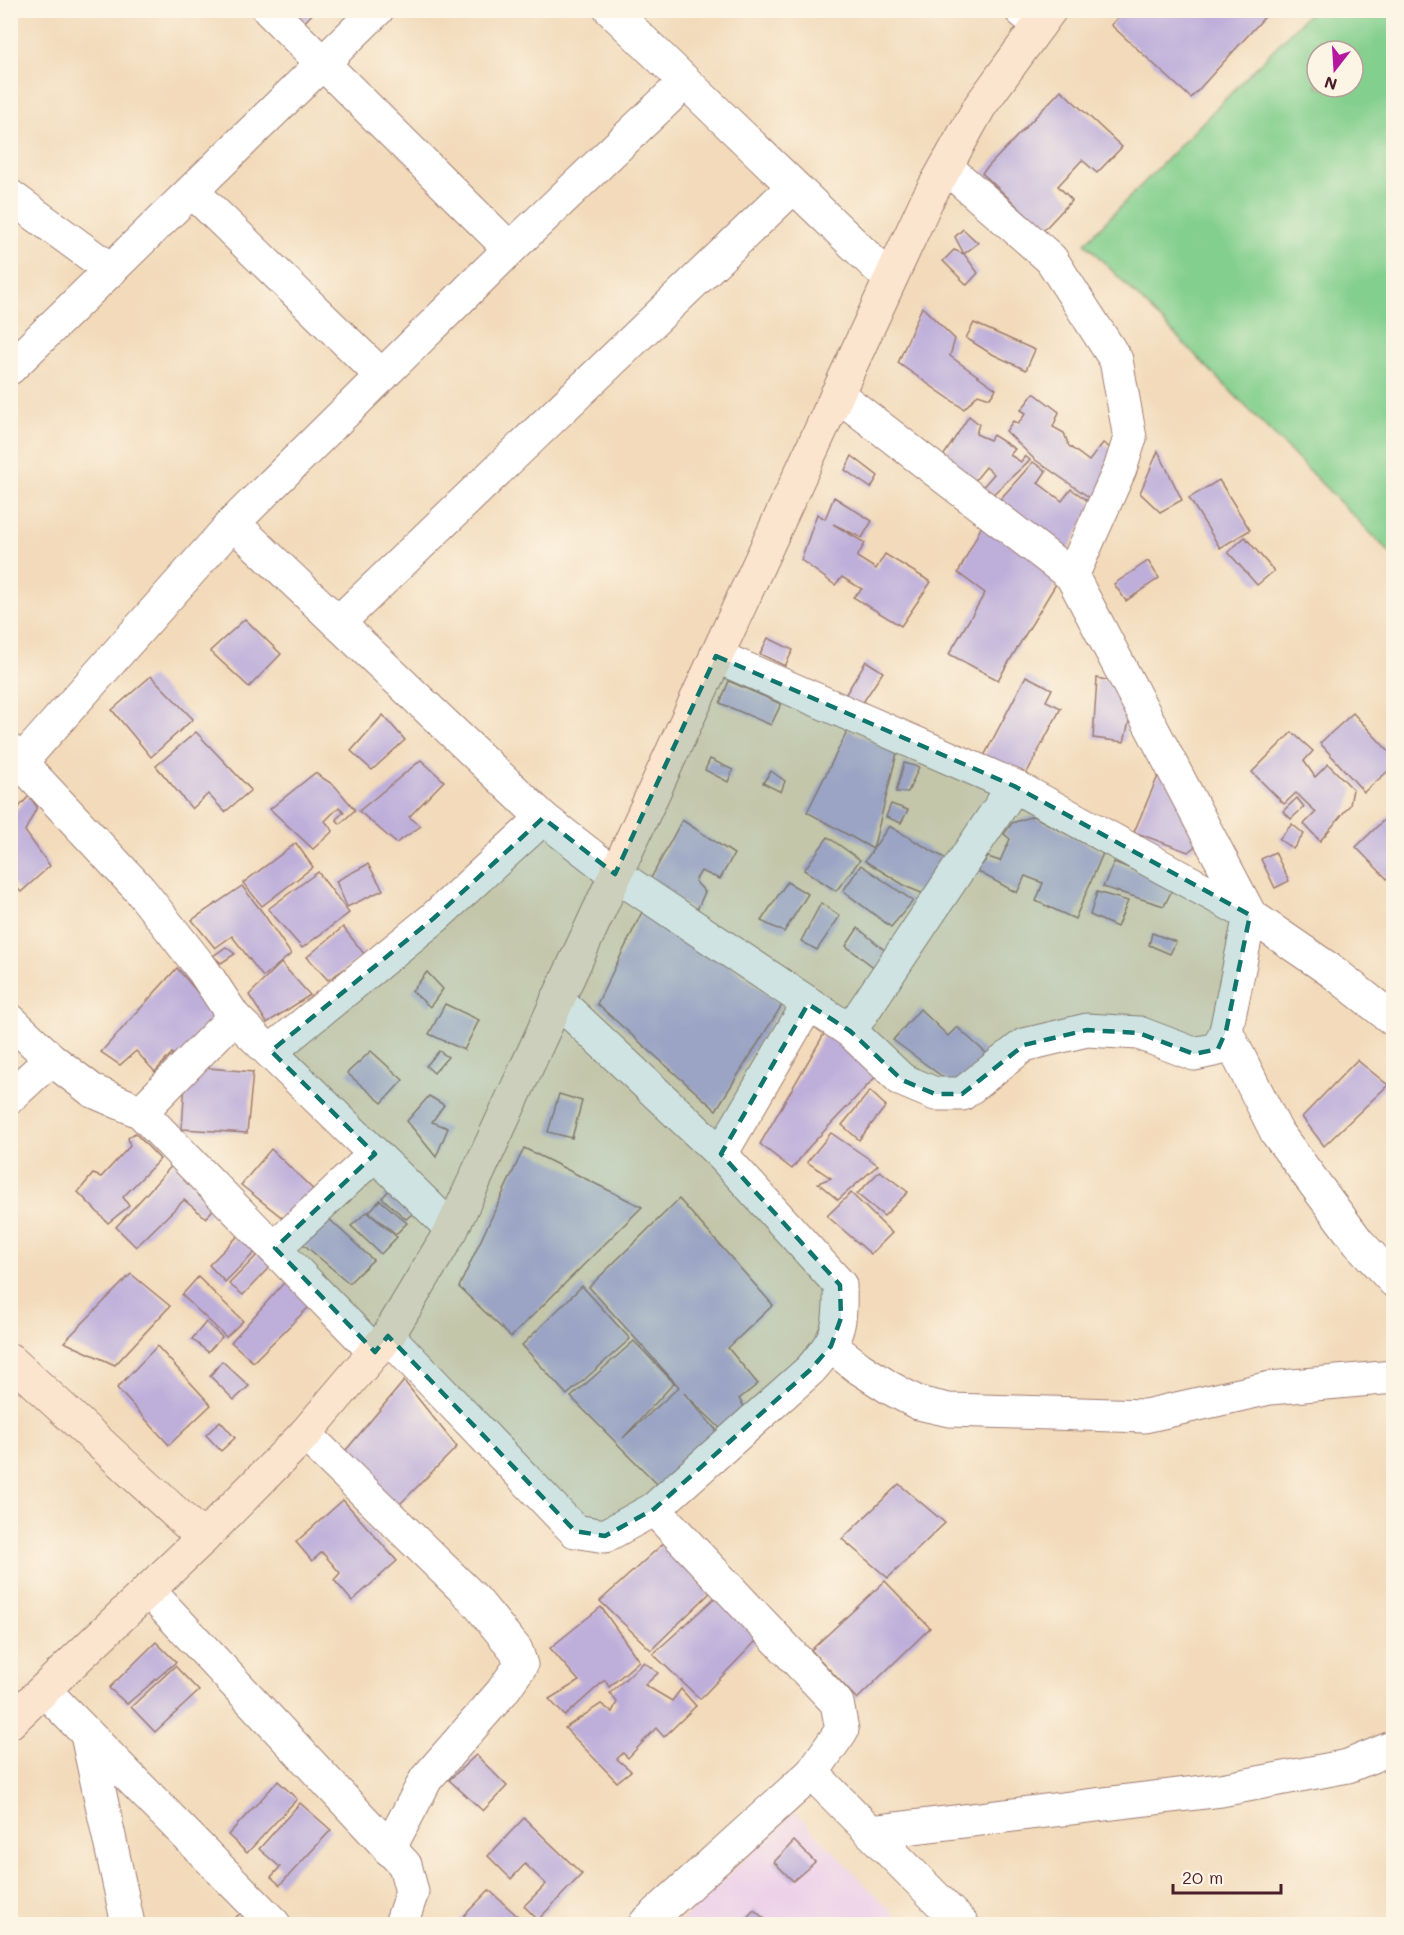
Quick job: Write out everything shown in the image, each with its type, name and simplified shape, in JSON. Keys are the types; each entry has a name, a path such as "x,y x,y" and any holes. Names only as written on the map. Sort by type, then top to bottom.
{"main road":[{"path":"10,1722 203,1538 305,1434 382,1344 452,1228 926,202 980,106 1037,15"},
{"path":"10,1360 203,1538"}],"street":[{"path":"269,10 510,249"},
{"path":"10,368 377,10"},
{"path":"611,10 684,83 890,279"},
{"path":"452,1228 234,1017 204,970 140,890 16,757 233,523 510,249 684,83"},
{"path":"946,167 1051,259 1116,360 1130,438 1120,469 1072,576"},
{"path":"338,623 793,187"},
{"path":"192,191 382,376"},
{"path":"10,196 111,270"},
{"path":"233,523 543,818 615,874 850,1031 902,1080 935,1094 962,1094 1024,1045 1087,1030 1139,1033 1194,1054 1218,1049 1226,1031 1250,915 1072,576 837,394"},
{"path":"716,656 1014,786 1250,915 1333,972 1394,1020"},
{"path":"850,1031 1014,786"},
{"path":"271,1051 434,918 543,818"},
{"path":"10,1020 51,1059 93,1091 141,1112 274,1248 382,1344 575,1531 605,1536 654,1509 810,1370 831,1346 841,1318 840,1285 721,1154 557,1000"},
{"path":"721,1154 807,1004"},
{"path":"141,1112 234,1017"},
{"path":"1226,1031 1277,1134 1358,1242 1394,1281"},
{"path":"10,1097 51,1059"},
{"path":"274,1248 375,1154"},
{"path":"831,1346 890,1389 918,1403 950,1410 1145,1416 1270,1388 1394,1377"},
{"path":"305,1434 475,1599 516,1650 521,1665 502,1692 426,1779 389,1849"},
{"path":"645,1924 813,1773 842,1730 837,1703 654,1509"},
{"path":"148,1590 405,1865 412,1892 401,1924"},
{"path":"44,1690 274,1924"},
{"path":"87,1735 128,1924"},
{"path":"871,1832 1221,1790 1348,1766 1394,1747"},
{"path":"813,1773 962,1924"}],"highlighted area":[{"path":"716,656 1014,786 1250,915 1226,1031 1218,1049 1194,1054 1139,1033 1087,1030 1024,1045 962,1094 935,1094 902,1080 850,1031 808,1004 721,1154 840,1285 841,1318 831,1346 810,1370 654,1509 605,1536 575,1531 388,1336 375,1352 275,1248 375,1154 271,1051 434,918 543,818 615,874"}],"shaded area":[{"path":"794,1811 904,1924 678,1924"}],"green space":[{"path":"1311,11 1393,11 1393,556 1085,243"}],"building":[{"path":"285,10 316,10 301,26"},
{"path":"1125,10 1271,10 1191,98 1111,25"},
{"path":"1061,90 1122,147 1097,173 1082,160 1058,186 1072,200 1043,231 982,173"},
{"path":"963,229 978,243 964,254 955,237"},
{"path":"954,250 964,254 978,273 967,285 943,261"},
{"path":"922,307 955,339 950,356 996,389 990,398 978,394 964,409 898,363"},
{"path":"974,323 1035,350 1026,370 990,353 966,338"},
{"path":"1034,393 1059,412 1053,427 1064,433 1069,446 1089,461 1103,443 1122,456 1096,502 1034,459 1006,431 1013,421 1018,424 1026,413 1021,410"},
{"path":"969,416 979,424 976,434 990,440 993,435 1015,449 1010,455 1021,462 1025,456 1030,460 990,497 981,489 994,474 986,467 973,483 942,458"},
{"path":"1158,451 1182,500 1160,512 1140,493"},
{"path":"852,456 878,476 871,488 845,470"},
{"path":"1033,462 1046,471 1038,483 1062,501 1071,489 1094,505 1065,554 996,504"},
{"path":"1219,480 1250,530 1220,548 1189,498"},
{"path":"834,497 872,521 862,538 833,524 865,543 857,557 876,569 885,554 931,582 901,626 853,597 862,589 842,577 835,585 801,560 817,514 825,519"},
{"path":"989,512 1062,574 998,680 949,654 985,593 958,573"},
{"path":"1245,537 1274,571 1257,585 1228,552"},
{"path":"1148,561 1159,578 1126,601 1114,584"},
{"path":"245,619 281,654 249,687 210,651"},
{"path":"768,638 793,650 785,666 760,654"},
{"path":"866,661 883,672 860,707 844,697"},
{"path":"151,676 193,719 151,757 112,710"},
{"path":"1026,676 1052,689 1046,701 1061,708 1022,782 982,760"},
{"path":"1097,678 1119,683 1134,702 1124,742 1093,738"},
{"path":"729,681 781,704 771,725 720,703"},
{"path":"1353,713 1394,757 1394,766 1364,792 1320,743"},
{"path":"383,715 405,740 372,770 351,751"},
{"path":"848,730 897,753 873,849 807,812"},
{"path":"196,732 251,790 225,812 208,794 192,809 156,766"},
{"path":"1292,732 1313,751 1304,761 1315,777 1328,764 1353,789 1350,805 1320,841 1304,824 1316,812 1296,793 1284,804 1252,772"},
{"path":"710,759 733,770 728,782 705,770"},
{"path":"421,760 444,781 409,817 421,826 396,843 359,811"},
{"path":"904,763 919,767 908,792 896,792"},
{"path":"1161,769 1206,837 1188,852 1134,832"},
{"path":"771,771 785,781 781,792 763,783"},
{"path":"315,773 335,786 355,810 340,824 336,819 344,812 339,807 325,821 333,831 313,849 270,809"},
{"path":"29,796 37,807 25,831 50,866 21,892 10,881 10,817"},
{"path":"1297,798 1304,807 1291,819 1283,811"},
{"path":"891,804 908,810 901,823 886,817"},
{"path":"1389,815 1394,819 1394,874 1388,880 1356,847"},
{"path":"1033,816 1103,853 1075,919 1036,901 1043,883 1025,876 1017,893 977,871 988,857 1000,861 1010,839 1004,834 1012,823"},
{"path":"682,820 734,854 720,879 701,871 695,881 705,892 696,912 650,880"},
{"path":"1292,824 1304,834 1293,849 1279,839"},
{"path":"889,826 955,864 931,897 907,887 865,861"},
{"path":"828,837 860,860 836,891 804,870"},
{"path":"296,843 313,867 262,906 243,883"},
{"path":"1275,852 1289,881 1275,888 1261,859"},
{"path":"1114,862 1174,886 1164,906 1103,887"},
{"path":"368,864 383,890 347,907 336,881"},
{"path":"861,865 913,901 891,927 843,891"},
{"path":"318,872 349,913 302,948 268,909"},
{"path":"787,882 808,894 784,932 761,921"},
{"path":"242,886 291,954 263,977 232,936 215,948 192,920"},
{"path":"1097,892 1128,901 1117,927 1090,915"},
{"path":"821,903 840,916 817,950 801,941"},
{"path":"646,904 782,1005 716,1110 597,1004"},
{"path":"343,927 365,955 328,980 307,957"},
{"path":"858,928 888,953 876,969 846,946"},
{"path":"1152,933 1176,942 1170,954 1149,945"},
{"path":"226,947 235,954 221,963 213,956"},
{"path":"281,963 310,995 267,1023 249,995"},
{"path":"177,968 220,1019 179,1061 172,1053 155,1072 136,1051 120,1065 101,1052"},
{"path":"427,972 443,989 430,1007 412,991"},
{"path":"445,1004 479,1020 464,1050 429,1034"},
{"path":"920,1009 948,1036 957,1027 987,1054 955,1086 893,1040"},
{"path":"828,1027 883,1069 809,1147 792,1169 760,1144"},
{"path":"371,1051 403,1080 382,1103 347,1073"},
{"path":"439,1051 448,1057 434,1073 426,1066"},
{"path":"1357,1060 1388,1085 1324,1146 1302,1117"},
{"path":"186,1066 253,1072 247,1133 182,1129"},
{"path":"870,1091 886,1106 859,1140 842,1125"},
{"path":"559,1094 582,1101 572,1138 548,1132"},
{"path":"429,1096 444,1105 432,1122 448,1128 436,1157 407,1121"},
{"path":"135,1133 160,1159 123,1197 129,1206 108,1223 78,1192 93,1174 101,1177 130,1146 128,1138"},
{"path":"831,1133 878,1165 838,1200 818,1183 831,1178 807,1162"},
{"path":"524,1148 642,1207 511,1337 459,1287"},
{"path":"271,1149 320,1196 289,1223 241,1185"},
{"path":"176,1161 219,1202 206,1218 184,1200 136,1247 116,1227"},
{"path":"880,1171 908,1192 884,1216 857,1194"},
{"path":"393,1186 417,1210 406,1219 382,1198"},
{"path":"851,1193 892,1233 871,1254 827,1216"},
{"path":"679,1199 773,1305 728,1348 758,1384 739,1399 745,1408 722,1430 684,1393 717,1431 664,1491 571,1397 634,1341 674,1383 623,1438 679,1387 589,1287"},
{"path":"380,1200 407,1223 396,1234 369,1212"},
{"path":"367,1212 397,1237 381,1254 351,1226"},
{"path":"326,1216 373,1260 349,1283 302,1243"},
{"path":"245,1229 261,1246 225,1282 209,1265"},
{"path":"264,1248 276,1260 243,1295 229,1284"},
{"path":"131,1274 170,1306 115,1365 64,1342"},
{"path":"291,1275 317,1299 253,1362 231,1342"},
{"path":"198,1277 243,1321 226,1337 182,1295"},
{"path":"582,1286 630,1339 567,1395 522,1345"},
{"path":"206,1322 222,1337 208,1352 192,1339"},
{"path":"157,1346 211,1405 169,1445 117,1388"},
{"path":"222,1361 249,1386 234,1400 210,1376"},
{"path":"404,1381 457,1447 394,1510 341,1456"},
{"path":"220,1421 235,1438 221,1451 206,1435"},
{"path":"899,1484 945,1523 888,1578 842,1539"},
{"path":"343,1500 397,1561 352,1601 334,1580 340,1573 322,1552 312,1561 296,1542"},
{"path":"666,1541 710,1593 651,1650 600,1601"},
{"path":"885,1581 930,1628 857,1699 811,1650"},
{"path":"719,1594 757,1640 700,1699 653,1654"},
{"path":"601,1607 639,1661 609,1687 605,1680 565,1716 549,1699 579,1681 550,1648"},
{"path":"156,1642 176,1662 127,1704 109,1688"},
{"path":"644,1662 658,1673 645,1685 672,1701 681,1689 696,1706 664,1737 656,1728 628,1758 623,1753 617,1759 631,1771 617,1782 565,1728 601,1704 612,1712 617,1702 610,1693"},
{"path":"175,1666 199,1691 155,1732 131,1707"},
{"path":"476,1755 507,1786 483,1811 449,1780"},
{"path":"278,1781 297,1799 247,1853 228,1835"},
{"path":"300,1803 331,1830 280,1885 271,1877 280,1867 259,1849"},
{"path":"524,1818 582,1874 538,1920 524,1906 546,1884 525,1864 511,1879 488,1856"},
{"path":"794,1841 815,1862 793,1881 774,1862"},
{"path":"489,1890 526,1924 456,1924"},
{"path":"754,1910 771,1924 740,1924"},
{"path":"242,1912 253,1924 228,1924"}]}
